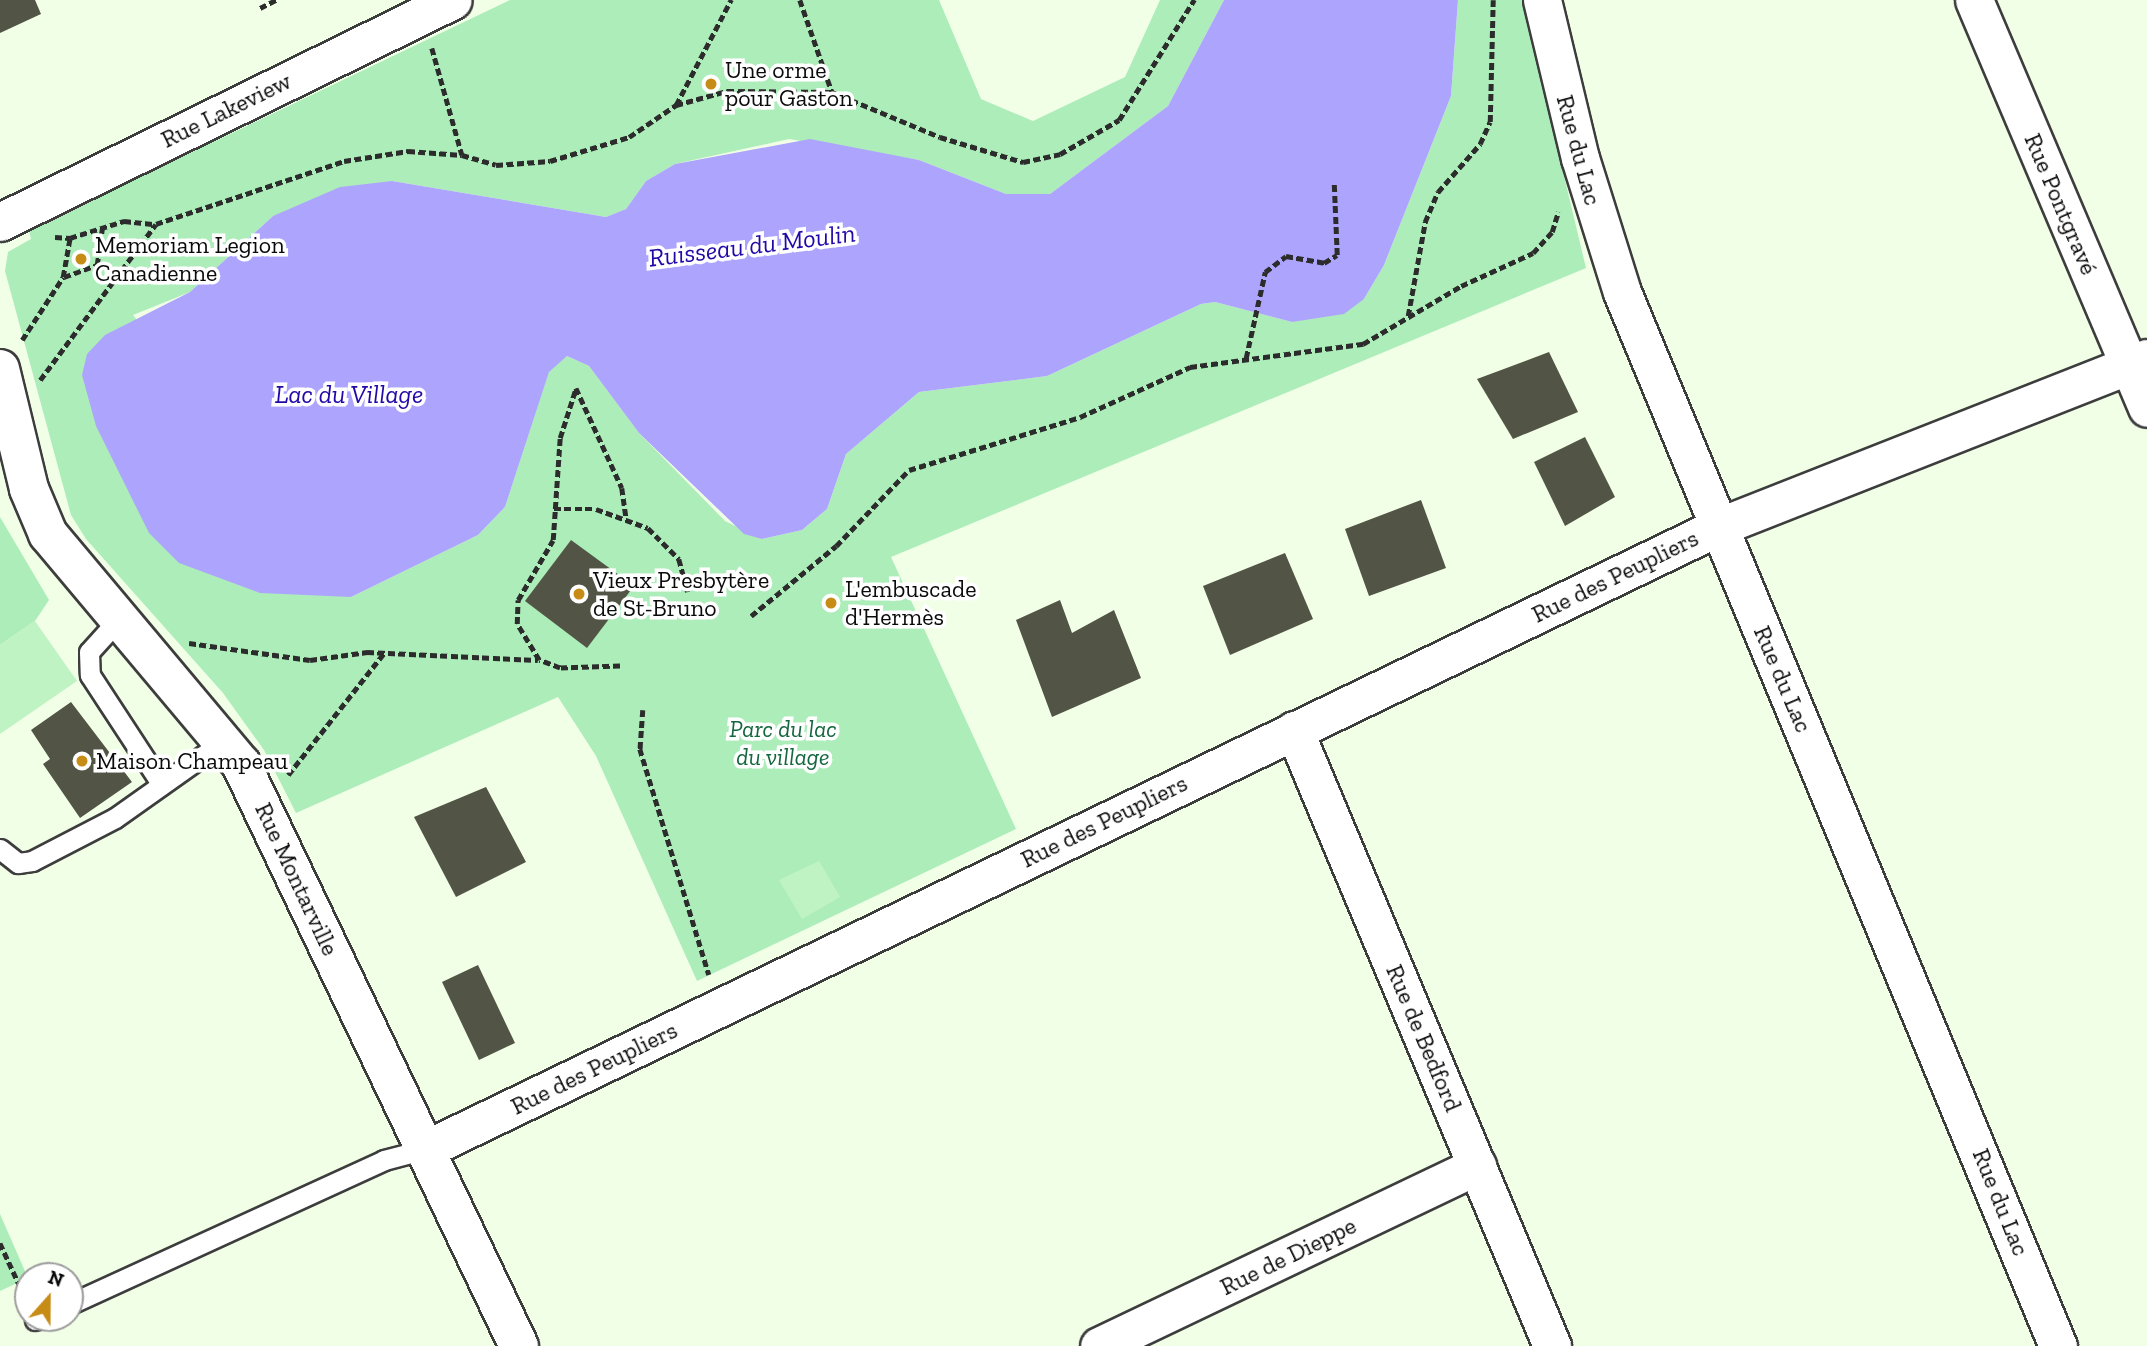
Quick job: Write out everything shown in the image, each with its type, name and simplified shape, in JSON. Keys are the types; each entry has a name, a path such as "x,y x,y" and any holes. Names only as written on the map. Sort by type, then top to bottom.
{"street":[{"name":"Rue Lakeview","path":"0,222 453,0"},
{"name":"Rue du Lac","path":"1542,0 1612,266 2058,1346"},
{"name":"Rue Pontgravé","path":"1974,0 2138,362 2147,408"},
{"name":"Rue Montarville","path":"10,356 41,519 66,562 225,740 426,1149 519,1346"},
{"name":"Rue des Peupliers","path":"426,1149 1718,527 2138,362"},
{"name":"Rue de Bedford","path":"1294,730 1552,1346"},
{"name":"Rue de Dieppe","path":"1099,1346 1477,1166"}],"lane":[{"path":"118,620 89,652 90,675 162,785"},
{"path":"0,849 18,863 32,861 162,785 225,740"},
{"name":"Rue des Peupliers","path":"84,1298 384,1160 426,1149"}],"path":[{"path":"260,8 276,0"},
{"path":"676,105 732,0"},
{"path":"800,0 832,92"},
{"path":"47,233 70,238 102,228 156,224 344,161 408,151 463,155 496,165 550,161 629,137 676,105 727,91 832,92 940,137 1023,162 1060,154 1119,120 1194,0"},
{"path":"1409,316 1425,222 1438,192 1480,144 1490,122 1493,0"},
{"path":"430,41 463,155"},
{"path":"1246,358 1265,272 1286,256 1324,263 1337,255 1334,184"},
{"path":"751,616 836,546 909,470 1080,417 1190,367 1363,344 1409,316 1541,247 1556,222 1558,204"},
{"path":"32,393 156,224"},
{"path":"63,277 97,265 102,228"},
{"path":"10,356 63,277 70,238"},
{"path":"539,660 520,638 515,612 553,540 560,438 576,388 622,488 626,518"},
{"path":"554,509 575,506 626,518 666,543 679,559 688,592"},
{"path":"180,643 310,660 384,652 539,660 560,668 620,666"},
{"path":"275,782 298,764 384,652"},
{"path":"643,710 640,749 710,979"},
{"path":"0,1243 14,1272"}],"green space":[{"name":"Parc du lac du village","path":"510,0 939,0 981,99 1033,121 1125,77 1160,0 1224,0 1168,106 1050,194 1006,194 919,160 789,139 675,164 646,181 626,209 606,217 392,181 273,216 190,292 133,315 351,597 478,535 505,507 549,371 567,356 589,366 639,433 725,521 762,539 802,530 827,509 846,454 919,392 1047,376 1201,304 1215,302 1292,322 1364,299 1384,265 1451,96 1458,0 1522,0 1586,268 891,557 1016,829 697,981 596,756 558,697 296,813 264,750 223,693 86,539 71,515 5,271 8,252 31,239 29,230"},
{"path":"0,517 49,600 35,621 0,645"},
{"path":"35,621 77,681 0,734 0,645"},
{"path":"819,861 840,897 802,919 779,880"},
{"path":"0,1214 21,1262 14,1262 14,1284 0,1291"}],"water":[{"name":"Lac du Village","path":"1224,0 1458,0 1451,96 1384,265 1364,299 1344,314 1292,322 1215,302 1201,304 1047,376 919,392 846,454 827,509 802,530 762,539 744,534 639,433 589,366 567,356 549,372 505,507 478,535 351,597 260,593 179,563 149,533 96,426 82,375 87,354 105,335 190,292 273,216 340,187 392,181 606,217 626,209 646,181 675,164 810,139 919,160 1006,194 1050,194 1168,106"}],"building":[{"path":"0,0 35,0 41,14 0,33"},
{"path":"1549,352 1578,412 1513,439 1477,379"},
{"path":"1585,437 1615,497 1565,526 1534,462"},
{"path":"1421,500 1446,568 1369,596 1345,529"},
{"name":"Vieux Presbytère de St-Bruno","path":"571,540 634,586 587,648 525,601"},
{"path":"1285,553 1313,619 1230,655 1203,586"},
{"path":"1060,600 1072,633 1114,610 1141,678 1052,717 1016,620"},
{"name":"Maison Champeau","path":"71,702 132,782 80,818 43,764 50,759 31,730"},
{"path":"486,787 526,862 456,897 414,817"},
{"path":"478,965 515,1043 479,1060 442,982"}],"place":[{"name":"Une orme pour Gaston","path":"711,84"},
{"name":"Memoriam Legion Canadienne","path":"81,259"},
{"name":"Vieux Presbytère de St-Bruno","path":"579,594"},
{"name":"L'embuscade d'Hermès","path":"831,603"},
{"name":"Maison Champeau","path":"82,761"}],"water label":[{"name":"Ruisseau du Moulin","path":"752,246"}]}
